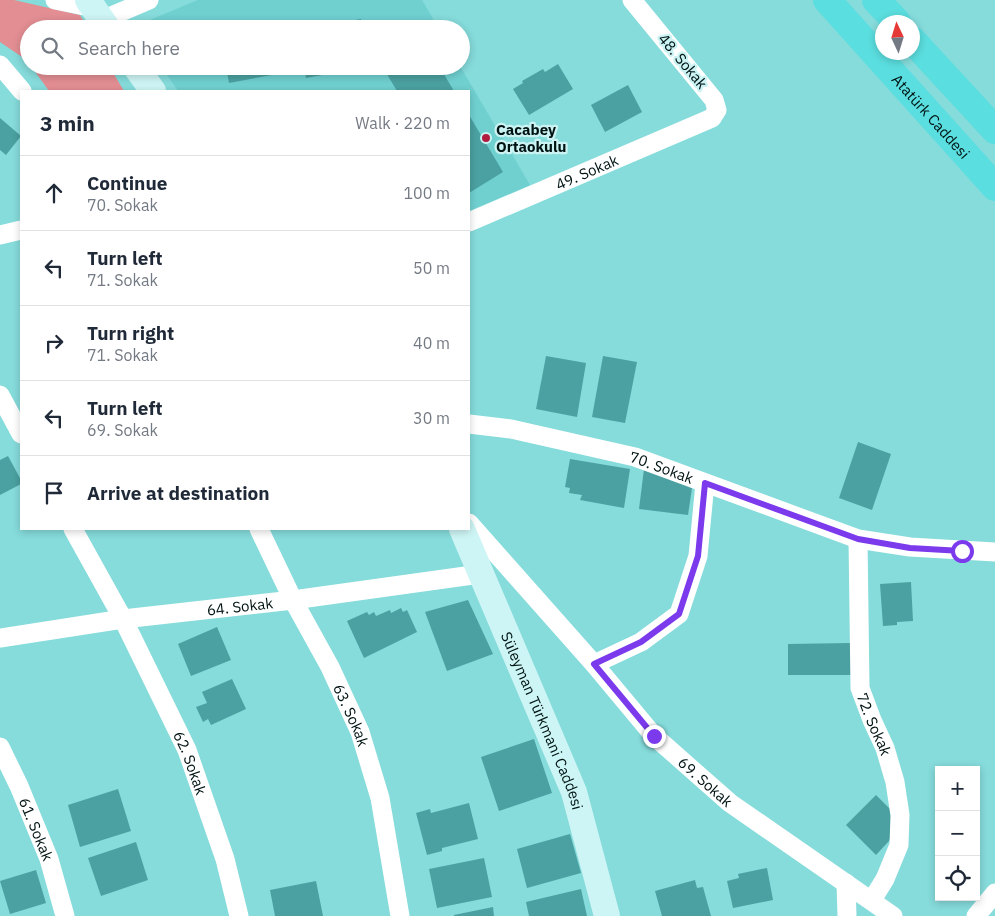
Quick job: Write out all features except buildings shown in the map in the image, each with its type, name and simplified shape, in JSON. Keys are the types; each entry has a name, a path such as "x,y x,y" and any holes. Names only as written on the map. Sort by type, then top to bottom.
{"highway":[{"name":"Atatürk Caddesi","path":"827,0 995,187"},
{"path":"876,0 890,15"},
{"path":"920,49 995,130"}],"street":[{"path":"54,0 98,14 149,0"},
{"name":"48. Sokak","path":"632,0 714,100 717,110 712,118 702,122"},
{"path":"0,65 21,90"},
{"path":"141,75 152,90"},
{"name":"49. Sokak","path":"470,222 702,122"},
{"path":"0,235 20,230"},
{"path":"0,395 20,432"},
{"name":"70. Sokak","path":"470,424 511,429 635,457 858,539 910,548 995,554"},
{"path":"594,664 641,642 679,614 698,556 705,483"},
{"name":"69. Sokak","path":"470,524 594,664 654,736 723,797 893,916"},
{"name":"62. Sokak","path":"74,530 123,618 187,750 225,859 239,916"},
{"name":"63. Sokak","path":"259,530 292,600 330,667 360,732 380,798 400,916"},
{"name":"Süleyman Türkmani Caddesi","path":"462,530 574,792 607,916"},
{"name":"72. Sokak","path":"858,539 860,688 885,748 895,782 900,815 899,845 885,879 872,900"},
{"name":"64. Sokak","path":"0,638 123,618 292,600 480,574"},
{"name":"61. Sokak","path":"0,747 19,786 49,859 65,916"},
{"path":"846,883 847,916"},
{"path":"976,916 995,893"}],"shaded area":[{"path":"0,0 14,0 80,15 83,20 20,20 20,56 0,42"},
{"path":"198,0 422,0 434,20 150,20"},
{"path":"37,75 114,75 123,90 48,90"},
{"name":"Cacabey Ortaokulu","path":"167,75 465,75 530,185 470,211 470,90 177,90"}],"place":[{"name":"Cacabey Ortaokulu","path":"486,138"}],"route":[{"path":"654,736 594,664 641,642 679,614 698,556 705,483 858,539 910,548 962,551"}]}
